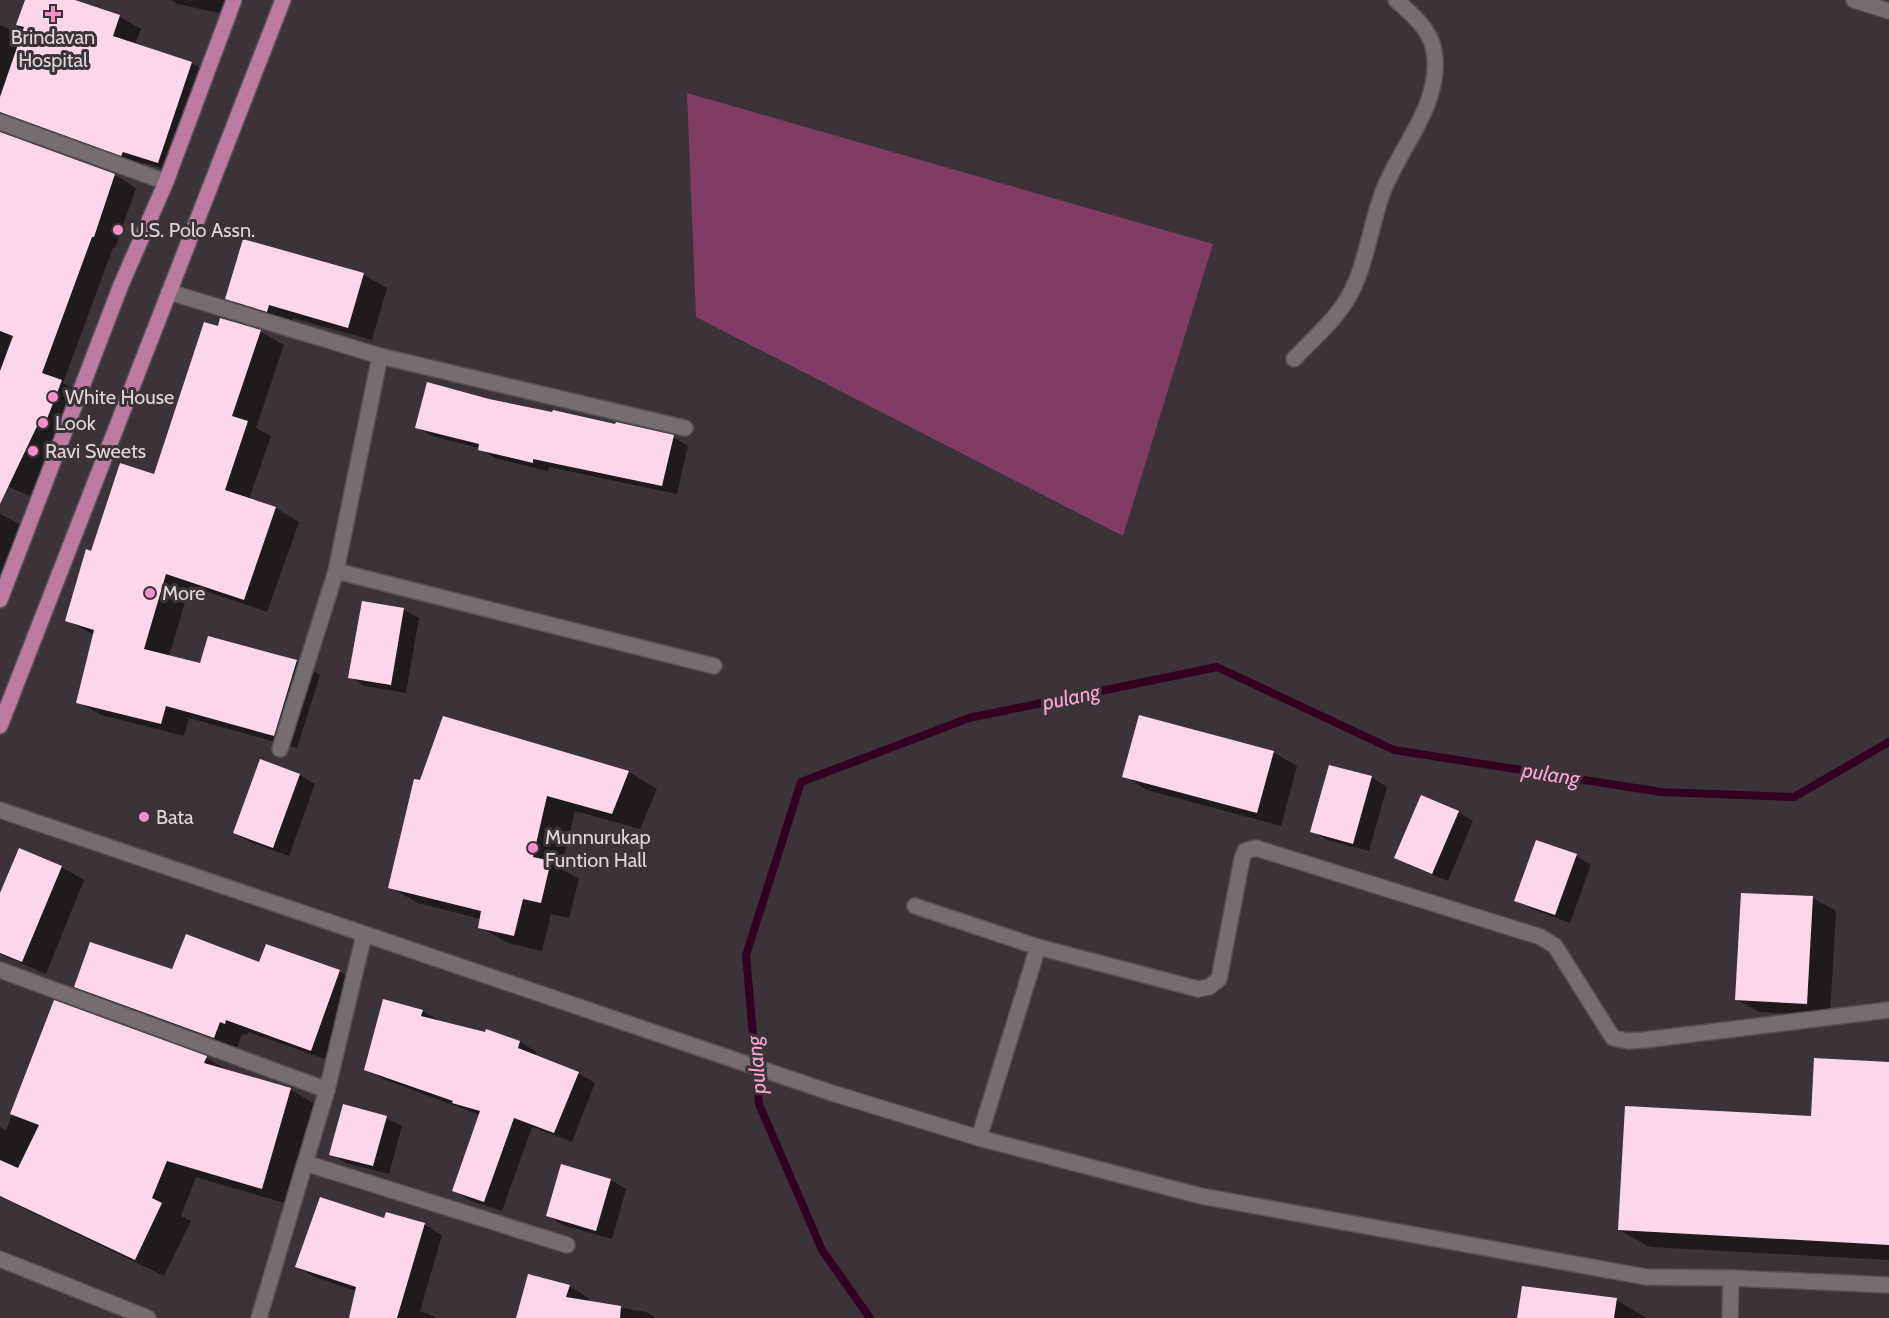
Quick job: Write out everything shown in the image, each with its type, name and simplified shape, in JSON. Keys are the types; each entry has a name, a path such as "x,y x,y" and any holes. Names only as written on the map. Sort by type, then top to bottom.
{"main road":[{"path":"0,600 121,285 166,182 234,0"},
{"path":"0,726 283,0"}],"street":[{"path":"1294,359 1347,300 1357,281 1384,188 1428,104 1434,79 1435,59 1432,42 1428,31 1396,0"},
{"path":"1854,0 1889,10"},
{"path":"0,122 166,182"},
{"path":"169,292 380,356 685,428"},
{"path":"280,749 336,571 380,356"},
{"path":"336,571 714,666"},
{"path":"0,810 832,1093 979,1138 1201,1196 1646,1277 1889,1285"},
{"path":"915,906 1038,947 1198,989 1209,987 1219,979 1242,859 1245,851 1256,848 1541,937 1555,946 1613,1038 1628,1041 1644,1040 1889,1010"},
{"path":"259,1318 327,1090 364,935"},
{"path":"979,1138 1038,947"},
{"path":"0,970 327,1090"},
{"path":"305,1163 567,1245"},
{"path":"0,1258 148,1318"},
{"path":"1730,1318 1731,1278"}],"shaded area":[{"path":"687,93 1213,244 1123,536 696,317"}],"building":[{"path":"25,0 75,0 120,15 113,36 192,62 158,163 123,152 121,156 0,112 0,97 24,27 16,25"},
{"path":"0,132 115,174 94,237 92,237 42,373 62,380 45,424 39,422 0,504 0,371 13,336 0,331"},
{"path":"243,239 364,273 348,328 269,305 267,312 225,299"},
{"path":"220,318 261,330 232,416 248,421 225,490 276,507 244,600 166,574 144,649 200,663 208,636 297,660 274,736 166,706 161,724 76,703 94,630 65,621 86,549 91,551 120,463 154,474 204,322 218,326"},
{"path":"427,382 489,399 674,435 662,486 533,459 533,463 478,450 479,444 415,428"},
{"path":"362,601 404,608 391,685 348,678"},
{"path":"1139,715 1274,751 1257,813 1122,777"},
{"path":"443,716 629,771 612,814 547,796 533,857 551,861 541,903 523,899 514,936 478,928 481,911 388,888 414,779 420,780"},
{"path":"260,759 300,774 273,848 233,833"},
{"path":"1329,765 1372,776 1353,844 1310,832"},
{"path":"1421,795 1459,811 1432,874 1394,858"},
{"path":"1536,840 1577,854 1555,915 1514,901"},
{"path":"19,848 62,866 22,962 0,953 0,893"},
{"path":"1741,893 1813,896 1807,1004 1735,1000"},
{"path":"186,934 259,962 266,944 340,970 311,1051 226,1020 225,1024 220,1022 214,1038 74,987 90,942 172,969"},
{"path":"383,999 423,1010 421,1016 485,1032 486,1029 520,1041 518,1048 579,1072 554,1133 514,1118 484,1202 452,1191 480,1111 364,1070"},
{"path":"54,1000 207,1056 204,1063 291,1088 262,1189 167,1161 152,1198 162,1203 135,1260 0,1196 0,1160 18,1168 39,1125 10,1114"},
{"path":"1814,1058 1889,1062 1889,1245 1618,1230 1625,1106 1811,1116"},
{"path":"343,1104 387,1116 373,1166 329,1155"},
{"path":"561,1164 611,1179 596,1231 546,1216"},
{"path":"320,1197 384,1218 386,1212 425,1223 397,1318 349,1318 356,1287 295,1267"},
{"path":"528,1274 570,1285 566,1297 621,1306 620,1318 516,1318"},
{"path":"1522,1286 1617,1298 1614,1318 1517,1318"}],"waterway":[{"name":"pulang","path":"870,1318 822,1250 759,1104 746,955 801,782 969,718 1217,667 1394,750 1661,792 1794,797 1889,742"}],"place":[{"name":"Brindavan Hospital","path":"53,14"},
{"name":"U.S. Polo Assn.","path":"118,230"},
{"name":"White House","path":"53,397"},
{"name":"Look","path":"43,423"},
{"name":"Ravi Sweets","path":"33,451"},
{"name":"More","path":"150,593"},
{"name":"Bata","path":"144,817"},
{"name":"Munnurukap Funtion Hall","path":"533,848"}]}
